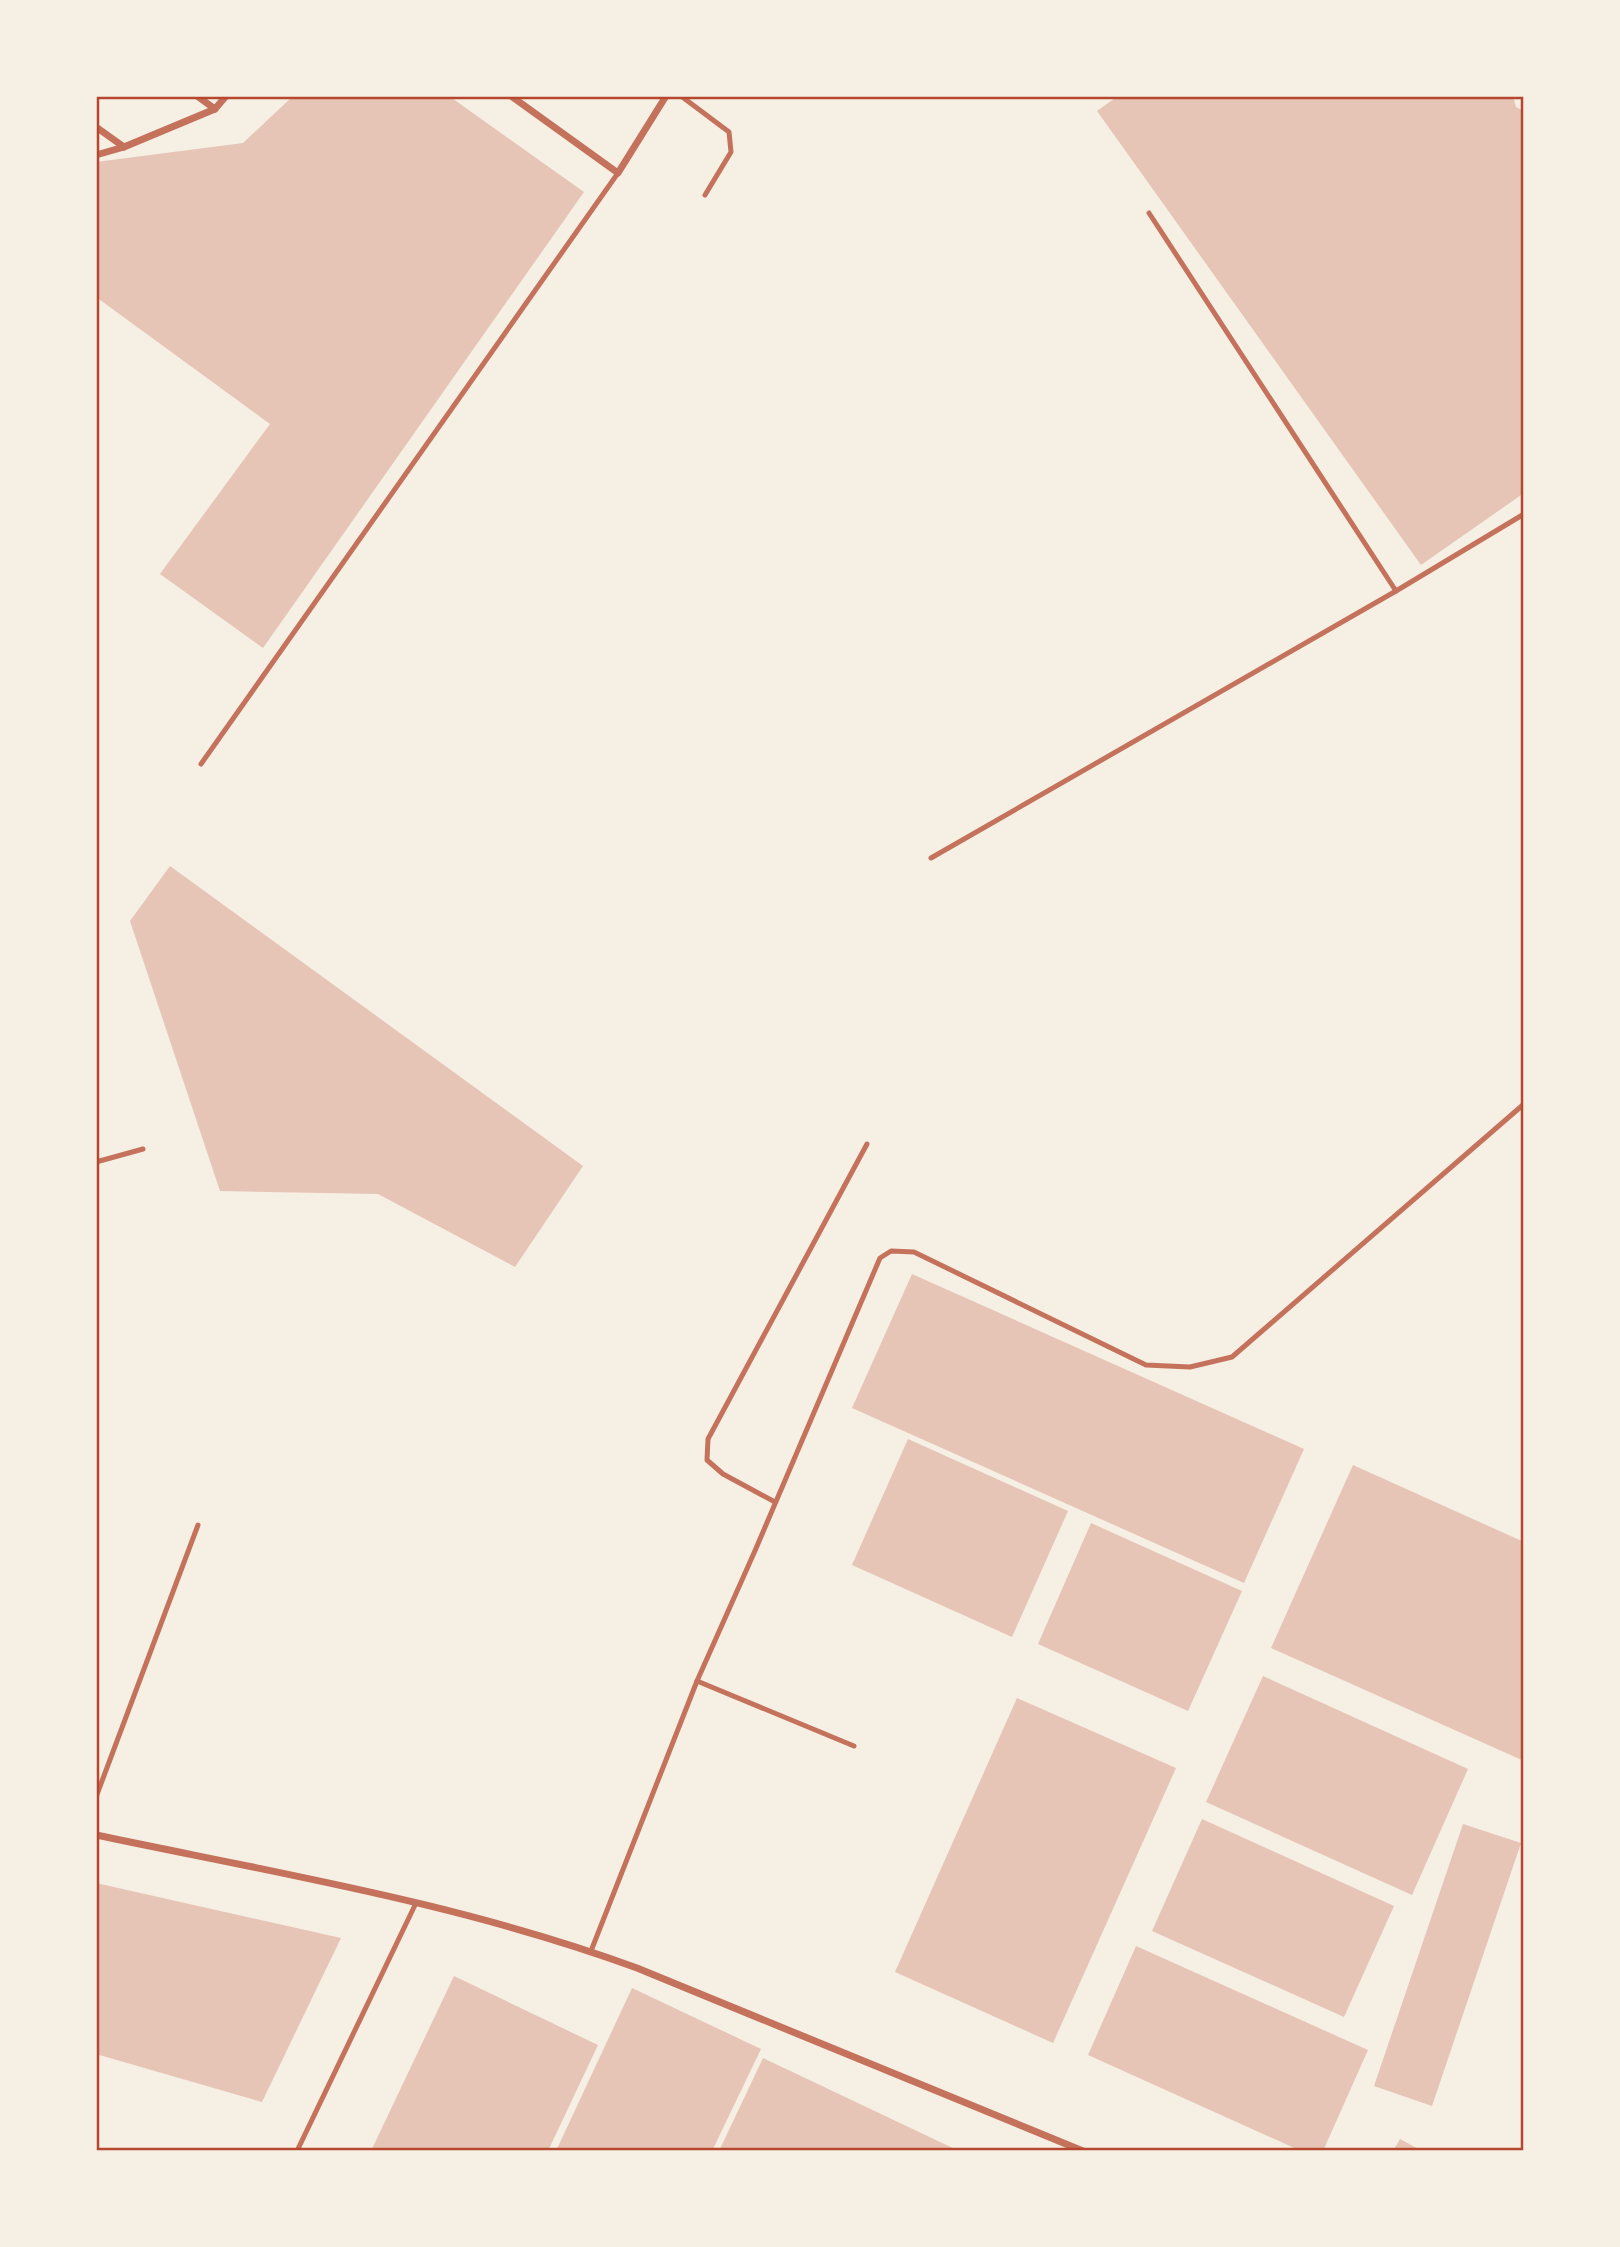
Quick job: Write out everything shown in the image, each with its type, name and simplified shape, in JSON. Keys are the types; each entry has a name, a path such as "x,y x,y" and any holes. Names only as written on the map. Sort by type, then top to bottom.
{"street":[{"path":"197,96 215,109"},
{"path":"96,155 124,147 215,109 226,96"},
{"path":"511,96 618,173 666,96"},
{"path":"96,127 124,147"},
{"path":"96,1835 416,1903 591,1951 1083,2151"}],"lane":[{"path":"681,96 729,132 731,152 705,195"},
{"path":"201,764 618,173"},
{"path":"1149,213 1396,591"},
{"path":"931,858 1396,591 1524,514"},
{"path":"591,1951 697,1681 880,1258 891,1251 914,1252 1146,1365 1190,1367 1232,1357 1524,1104"},
{"path":"775,1502 723,1474 708,1460 708,1439 867,1144"},
{"path":"96,1161 142,1149"},
{"path":"96,1797 198,1525"},
{"path":"697,1681 854,1745"},
{"path":"297,2151 416,1903"}],"building":[{"path":"293,96 449,96 584,192 263,648 160,574 270,424 96,297 96,162 243,143"},
{"path":"1118,96 1513,96 1516,107 1524,111 1524,493 1421,565 1097,111"},
{"path":"170,866 583,1166 515,1267 378,1194 220,1191 130,921"},
{"path":"912,1274 1304,1449 1244,1583 852,1408"},
{"path":"908,1439 1068,1511 1012,1637 852,1565"},
{"path":"1353,1465 1524,1542 1524,1761 1271,1648"},
{"path":"1091,1523 1242,1591 1188,1711 1038,1644"},
{"path":"1263,1676 1468,1769 1412,1895 1206,1802"},
{"path":"1017,1698 1176,1768 1053,2043 895,1972"},
{"path":"1202,1819 1394,1906 1344,2017 1152,1931"},
{"path":"1463,1824 1521,1843 1432,2106 1374,2086"},
{"path":"96,1883 341,1938 262,2102 96,2054"},
{"path":"1136,1946 1368,2050 1323,2151 1301,2151 1088,2055"},
{"path":"454,1976 598,2045 548,2151 371,2151"},
{"path":"632,1988 761,2049 712,2151 556,2151"},
{"path":"763,2058 959,2151 719,2151"},
{"path":"1400,2139 1422,2151 1393,2151"}]}
